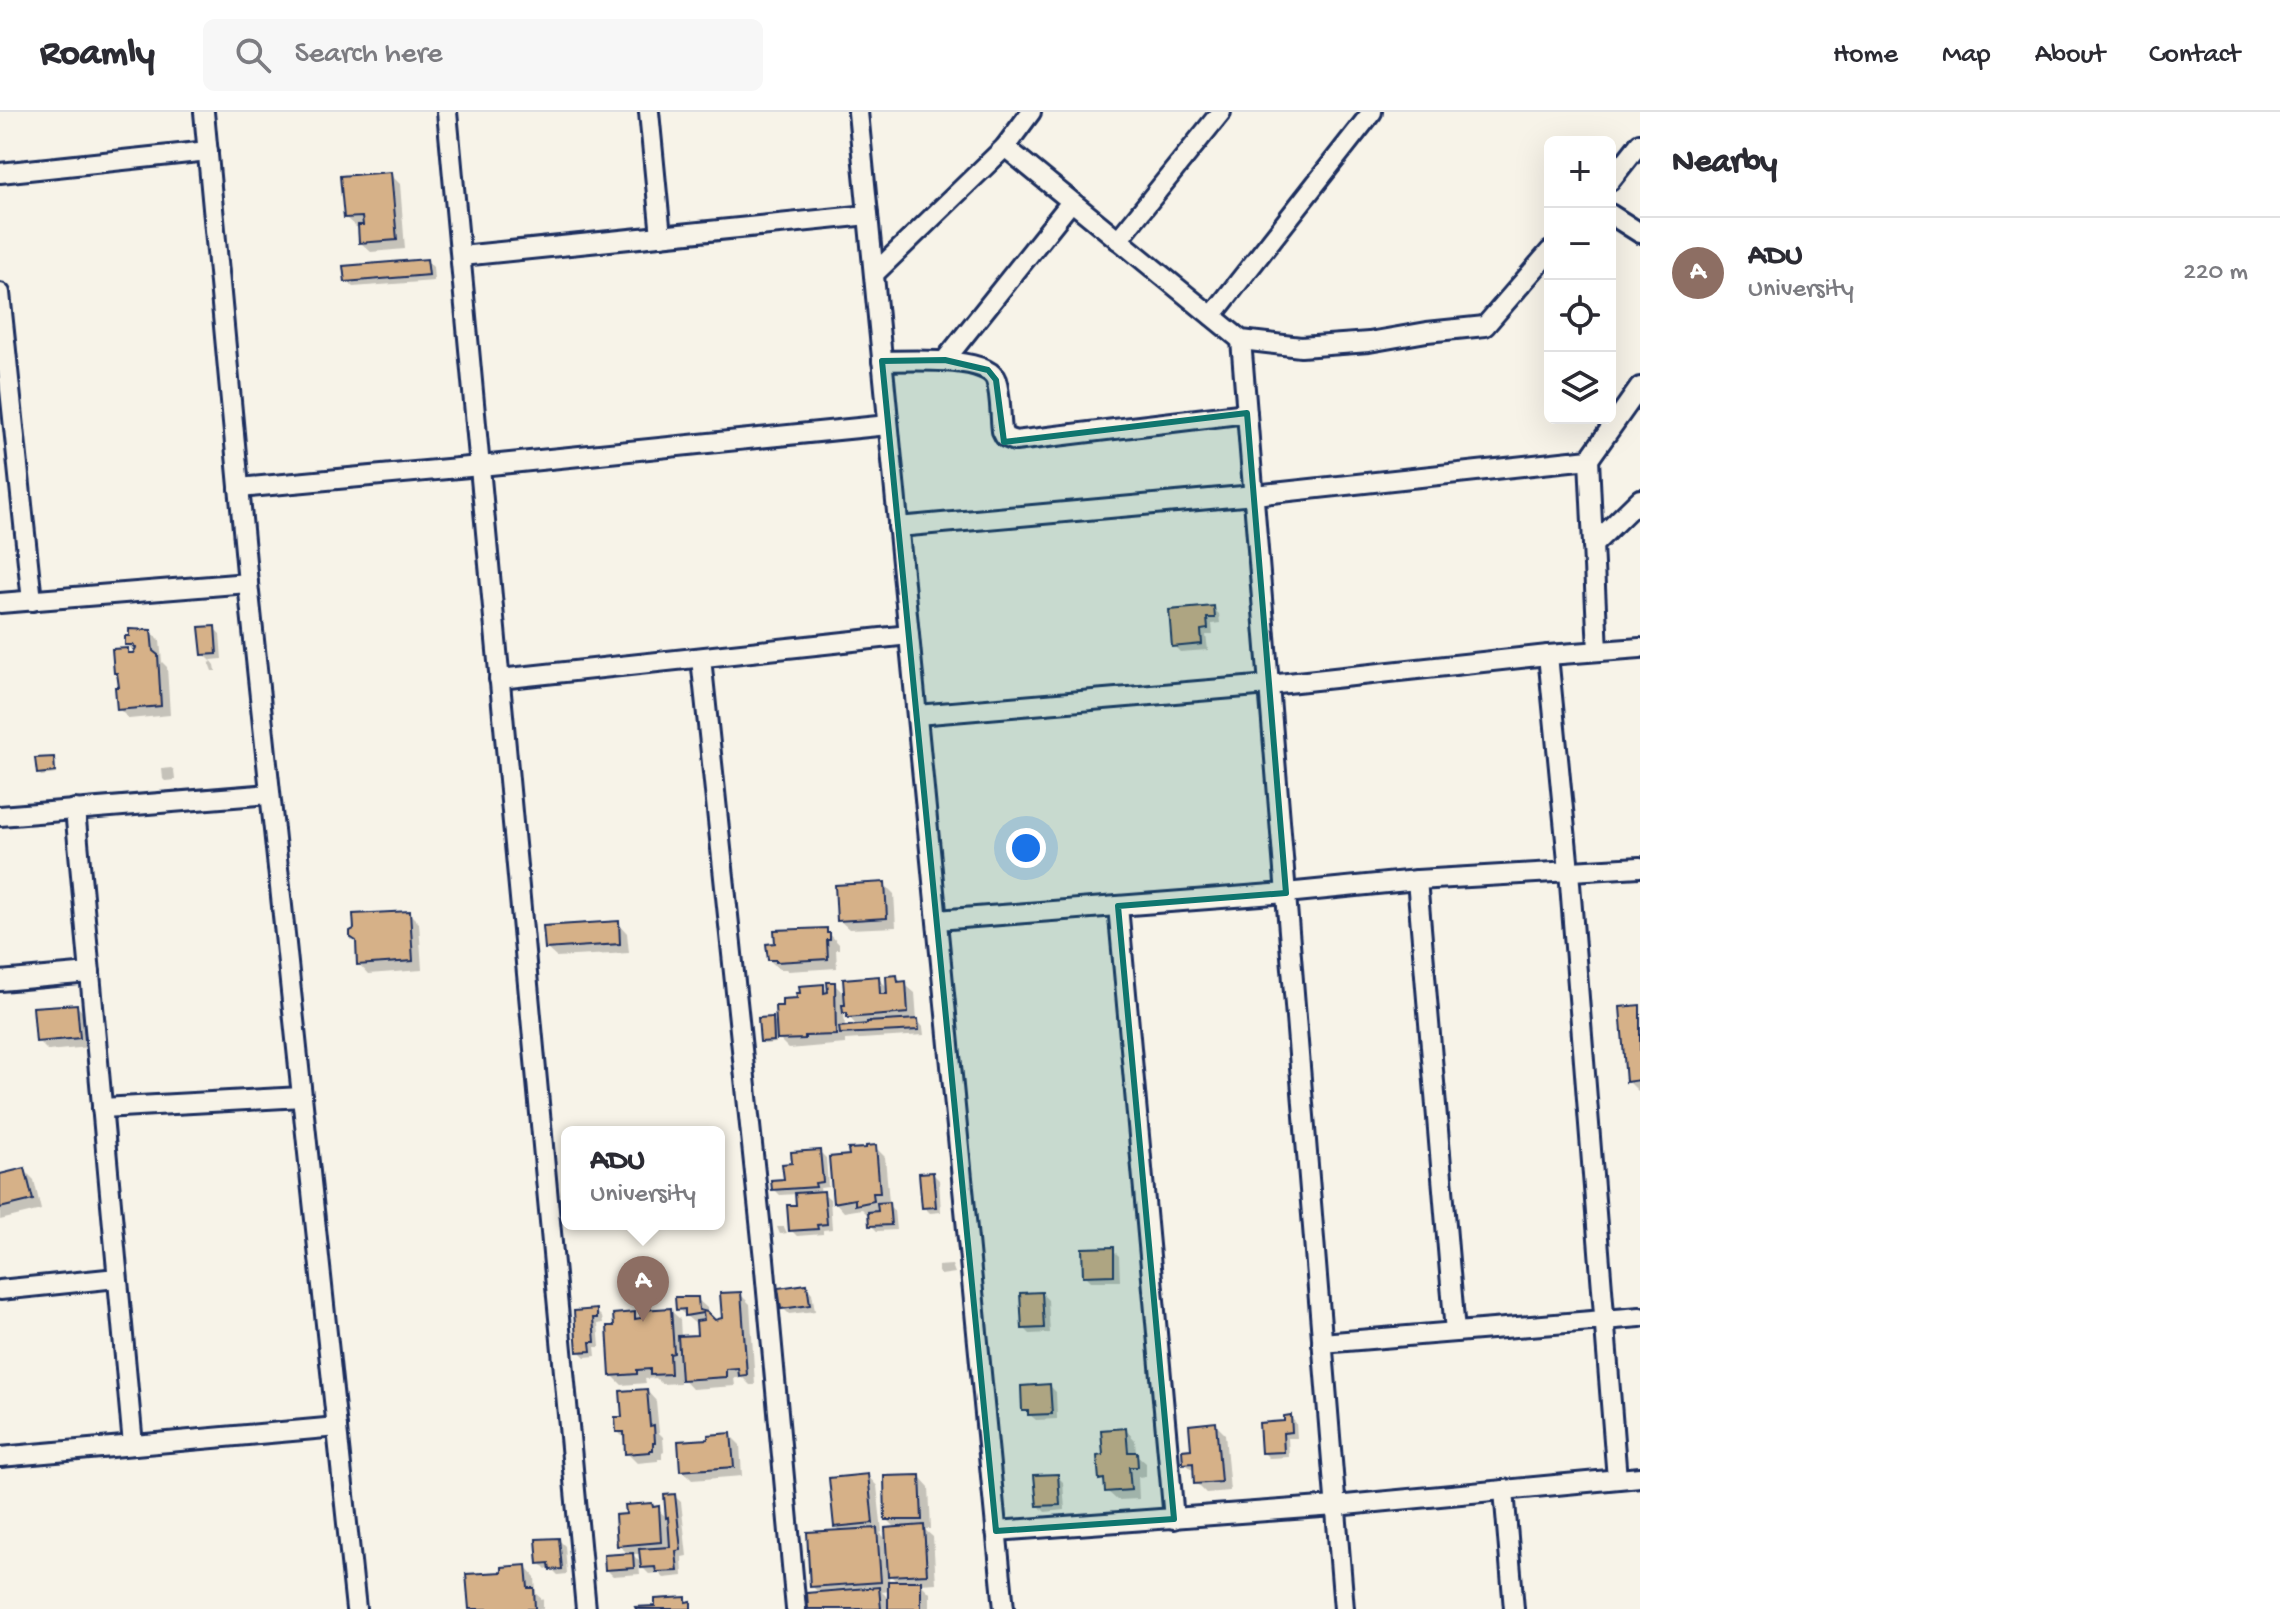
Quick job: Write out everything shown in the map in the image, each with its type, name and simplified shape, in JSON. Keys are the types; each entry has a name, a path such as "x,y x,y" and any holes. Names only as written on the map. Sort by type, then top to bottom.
{"street":[{"path":"204,112 248,583 356,1609"},
{"path":"447,112 586,1609"},
{"path":"649,112 661,236"},
{"path":"858,112 1004,1609"},
{"path":"874,274 1005,147 1031,112"},
{"path":"1118,240 1221,112"},
{"path":"1212,316 1372,112"},
{"path":"1616,173 1640,143"},
{"path":"1005,147 1241,340 1301,347 1369,342 1485,326 1544,258"},
{"path":"0,173 208,151"},
{"path":"945,360 1071,202"},
{"path":"461,256 868,215"},
{"path":"1616,218 1640,233"},
{"path":"0,293 32,601"},
{"path":"1241,340 1344,1609"},
{"path":"882,361 945,360 988,370 996,380 1002,431 1005,437 1015,441 1247,413"},
{"path":"1598,651 1589,459 1640,387"},
{"path":"239,488 888,425"},
{"path":"898,527 1254,495 1589,459"},
{"path":"1593,545 1640,499"},
{"path":"0,603 248,583"},
{"path":"499,679 909,635"},
{"path":"917,715 1269,685 1640,648"},
{"path":"1548,655 1569,871 1617,1479"},
{"path":"701,658 764,1259 796,1609"},
{"path":"0,816 270,794"},
{"path":"75,809 133,1445"},
{"path":"937,920 1417,880 1640,867"},
{"path":"1417,880 1455,1332"},
{"path":"1118,906 1174,1519"},
{"path":"0,981 90,973"},
{"path":"102,1108 302,1097"},
{"path":"0,1290 117,1278"},
{"path":"1322,1343 1640,1317"},
{"path":"0,1457 337,1427"},
{"path":"996,1531 1335,1506 1640,1477"},
{"path":"1504,1490 1514,1609"}],"highlighted area":[{"path":"945,360 988,370 996,380 1004,442 1247,413 1286,893 1118,906 1174,1519 996,1531 882,361"}],"building":[{"path":"391,172 397,240 359,243 358,225 363,225 362,217 344,218 340,176"},
{"path":"427,259 429,275 345,282 343,266"},
{"path":"1214,606 1215,618 1207,618 1208,629 1201,630 1202,644 1172,647 1169,610"},
{"path":"215,626 217,654 202,655 199,627"},
{"path":"129,629 151,630 153,651 158,655 161,706 117,710 115,687 119,687 112,649 128,648 128,653 133,653 136,648 133,645 125,645"},
{"path":"54,757 55,772 37,774 35,758"},
{"path":"885,882 887,918 837,921 835,885"},
{"path":"410,911 413,961 357,965 356,941 350,937 350,931 354,929 353,914"},
{"path":"619,921 620,944 545,949 543,926"},
{"path":"827,928 827,933 830,933 830,940 827,940 828,959 768,960 766,944 775,943 774,930"},
{"path":"897,975 898,982 906,981 908,1013 847,1018 847,1013 843,1013 843,979 879,976 880,994 887,994 886,976"},
{"path":"827,982 835,982 836,1035 777,1040 775,1006 782,1006 782,999 797,998 799,986 824,984 824,993 828,992"},
{"path":"77,1004 80,1038 36,1042 33,1007"},
{"path":"1640,1005 1640,1080 1626,1082 1620,1007"},
{"path":"773,1017 774,1041 760,1042 758,1018"},
{"path":"918,1019 919,1030 840,1034 839,1027"},
{"path":"876,1145 880,1193 873,1193 874,1201 855,1205 855,1199 833,1203 829,1157 849,1155 848,1149"},
{"path":"820,1150 823,1182 815,1183 816,1187 772,1190 771,1180 784,1179 782,1164 792,1163 791,1152"},
{"path":"25,1168 33,1200 0,1208 0,1174"},
{"path":"933,1172 936,1207 922,1208 919,1173"},
{"path":"824,1191 827,1224 817,1225 818,1229 789,1231 787,1205 796,1205 795,1193"},
{"path":"889,1202 891,1225 869,1226 868,1212 878,1211 877,1203"},
{"path":"1114,1247 1114,1275 1083,1276 1082,1248"},
{"path":"807,1284 810,1305 781,1309 778,1288"},
{"path":"741,1292 747,1375 739,1376 738,1368 726,1369 726,1377 681,1380 678,1336 697,1335 696,1321 704,1320 703,1313 685,1316 685,1309 676,1310 675,1297 698,1297 699,1310 707,1312 715,1320 722,1318 720,1293"},
{"path":"1042,1292 1044,1328 1022,1329 1020,1293"},
{"path":"671,1308 674,1353 670,1354 671,1374 650,1375 650,1369 637,1370 637,1374 610,1376 607,1326 614,1326 613,1314 635,1312 635,1319 641,1318 641,1310"},
{"path":"597,1309 597,1318 593,1318 595,1342 590,1342 591,1351 577,1352 574,1311"},
{"path":"1050,1384 1052,1414 1028,1415 1028,1411 1022,1411 1021,1386"},
{"path":"647,1389 650,1426 654,1425 653,1450 625,1454 624,1432 616,1432 615,1417 622,1417 620,1391"},
{"path":"1291,1415 1292,1432 1283,1433 1284,1452 1261,1453 1259,1423 1284,1421 1284,1416"},
{"path":"1216,1422 1221,1482 1194,1484 1193,1463 1183,1464 1182,1450 1191,1449 1189,1425"},
{"path":"1126,1428 1128,1452 1137,1452 1138,1467 1129,1467 1131,1490 1105,1492 1104,1479 1099,1480 1097,1456 1103,1455 1101,1430"},
{"path":"731,1433 734,1467 680,1471 678,1441 708,1439 708,1435"},
{"path":"868,1474 873,1523 834,1527 829,1478"},
{"path":"1058,1474 1060,1505 1037,1506 1034,1475"},
{"path":"920,1475 922,1520 885,1520 884,1476"},
{"path":"675,1494 681,1550 676,1551 678,1571 656,1572 655,1567 641,1568 639,1549 670,1547 664,1495"},
{"path":"652,1503 653,1507 659,1506 661,1542 617,1546 615,1515 626,1514 625,1505"},
{"path":"924,1525 927,1574 888,1576 885,1528"},
{"path":"877,1528 881,1582 810,1587 807,1532"},
{"path":"559,1538 562,1569 550,1570 549,1563 538,1564 536,1539"},
{"path":"633,1553 634,1568 605,1570 604,1555"},
{"path":"526,1565 528,1588 534,1588 535,1609 469,1609 466,1574 502,1572 502,1567"},
{"path":"888,1581 921,1581 921,1609 888,1609"},
{"path":"879,1587 881,1609 808,1609 807,1593"},
{"path":"686,1597 686,1602 691,1601 691,1609 635,1607 655,1606 655,1599"}],"place":[{"name":"ADU","path":"643,1322"}]}
